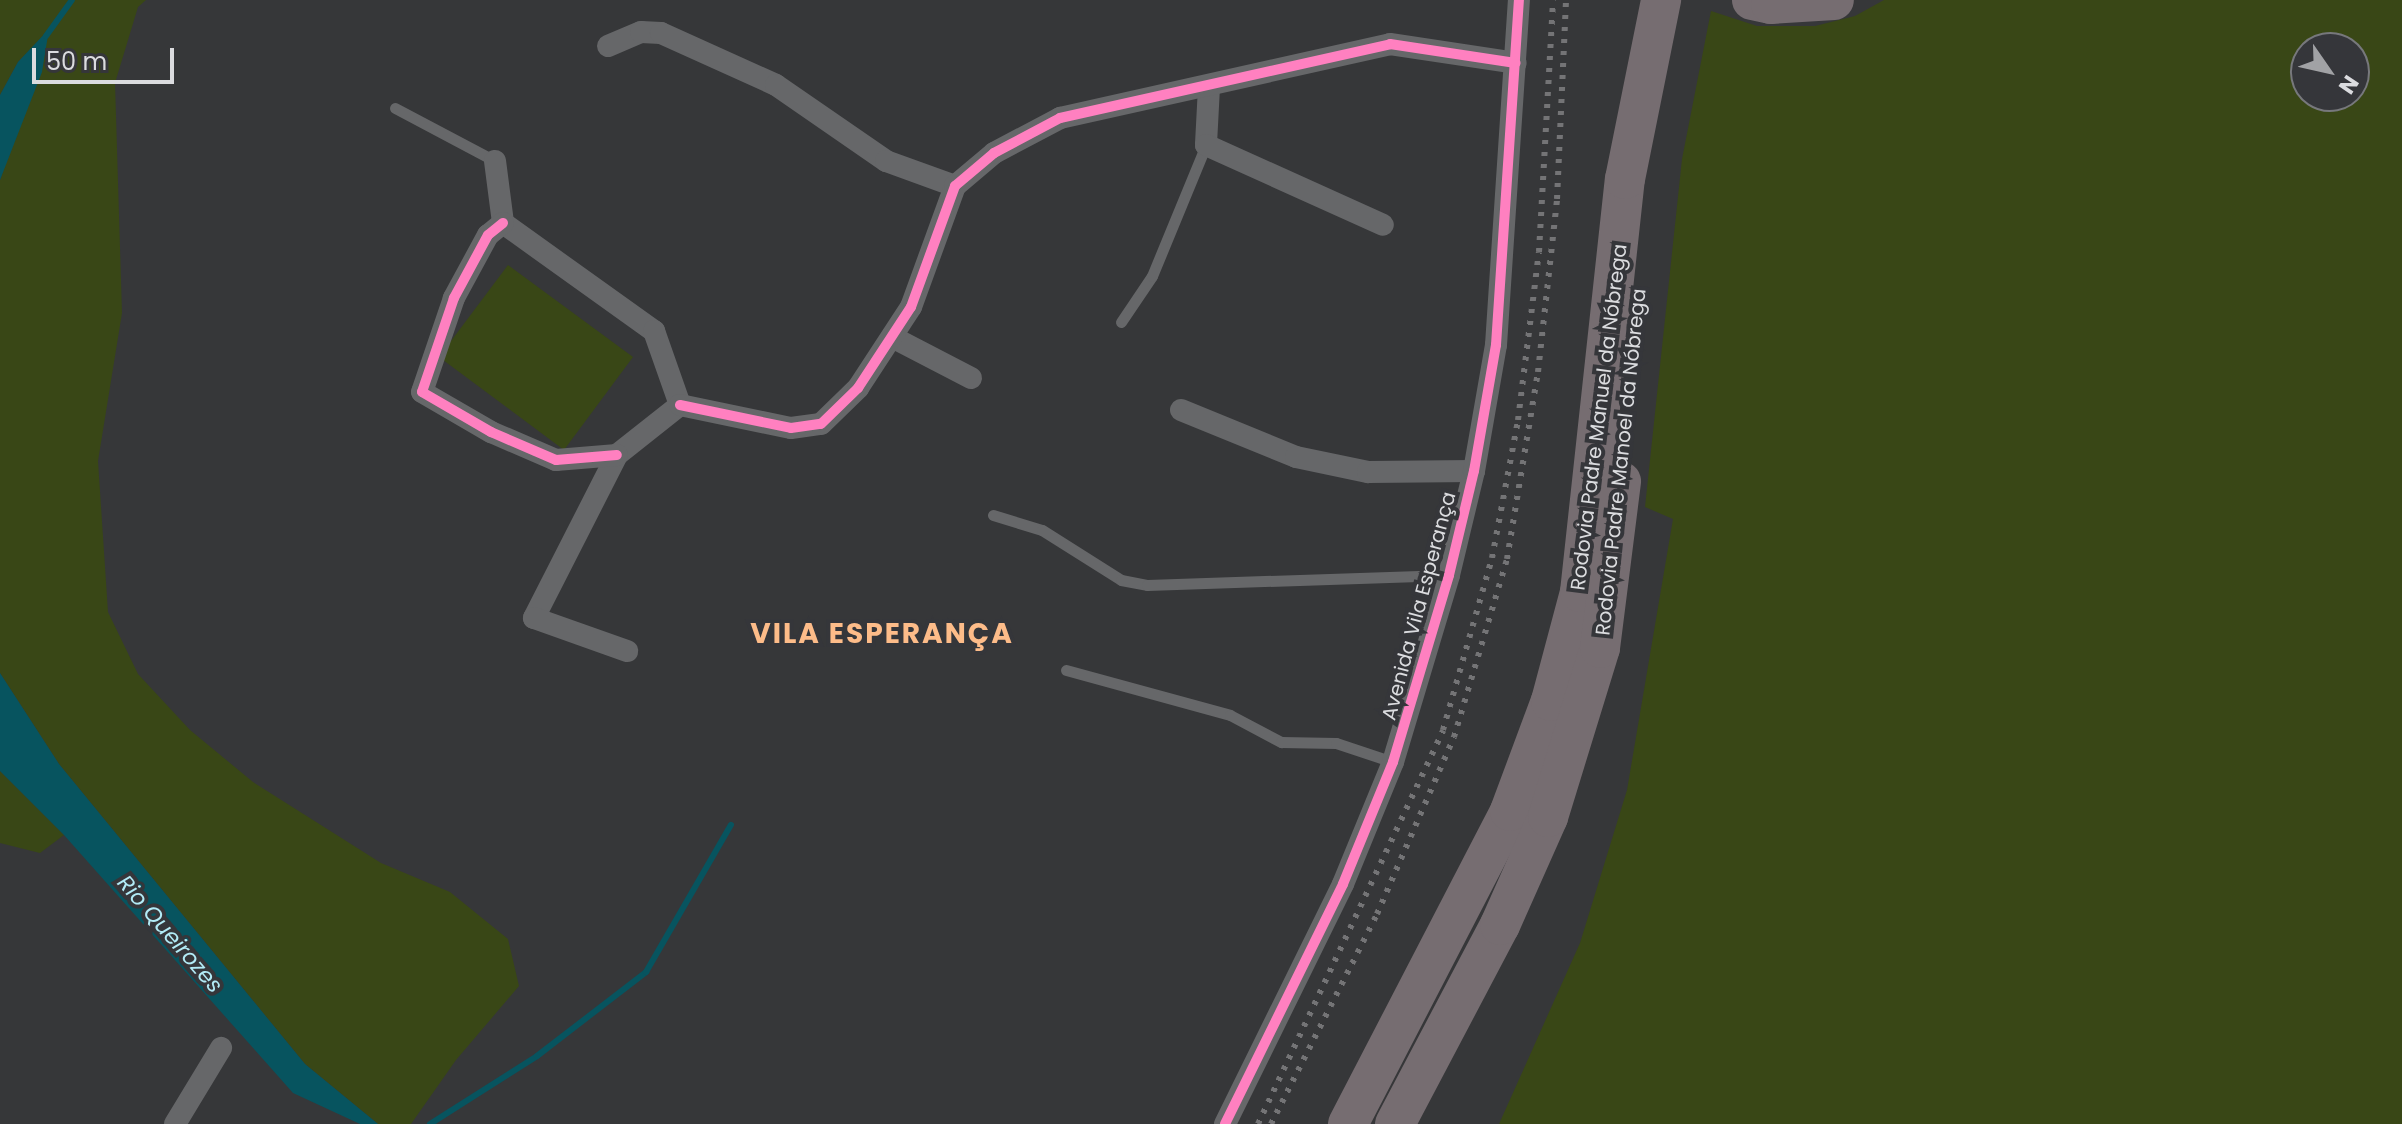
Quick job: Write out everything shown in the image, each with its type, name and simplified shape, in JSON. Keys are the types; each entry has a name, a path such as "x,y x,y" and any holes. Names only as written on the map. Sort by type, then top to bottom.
{"highway":[{"name":"Rodovia Padre Manuel da Nóbrega","path":"1348,1124 1510,811 1551,701 1580,592 1625,179 1661,0"},
{"name":"Rodovia Padre Manoel da Nóbrega","path":"1395,1124 1500,925 1548,817 1584,711 1613,569 1653,164 1687,0"},
{"path":"1752,0 1771,4 1834,0"}],"street":[{"name":"Avenida Vila Esperança","path":"1225,1124 1343,884 1393,762 1449,575 1474,471 1496,345 1519,0"},
{"path":"608,46 641,32 661,33 776,85 886,161 955,186"},
{"path":"680,405 791,428 821,424 858,388 911,307 955,186 994,153 1060,118 1390,44 1516,63"},
{"path":"1209,87 1206,145 1383,225"},
{"path":"495,161 503,223 654,331 680,405"},
{"path":"503,223 488,235 454,298 422,392 491,432 556,460 617,455"},
{"path":"892,337 971,378"},
{"path":"627,651 534,618 617,455 680,405"},
{"path":"1181,410 1296,457 1368,472 1474,471"},
{"path":"175,1124 221,1048"}],"lane":[{"path":"395,108 495,161"},
{"path":"1121,322 1152,276 1206,145"},
{"path":"993,515 1042,530 1121,580 1147,585 1449,575"},
{"path":"1066,670 1230,715 1281,742 1336,743 1393,762"}],"green space":[{"path":"0,0 146,0 138,7 115,83 122,313 98,461 108,612 138,674 190,730 253,782 381,863 450,892 508,939 519,986 456,1060 411,1124 378,1124 305,1064 59,764 0,673 0,180 49,30 18,62 0,95"},
{"path":"1884,0 2402,0 2402,1124 1499,1124 1580,943 1627,790 1673,519 1645,507 1682,159 1711,11 1757,26 1815,26 1855,16"},
{"path":"508,265 633,357 564,450 439,357"},
{"path":"0,771 64,835 40,853 0,843"}],"water":[{"path":"49,29 42,72 0,180 0,95 18,62"},
{"name":"Rio Queirozes","path":"0,673 59,764 305,1064 378,1124 360,1124 293,1093 64,835 0,771"}],"waterway":[{"path":"46,36 72,0"},
{"path":"430,1124 537,1056 646,972 731,825"}],"railway":[{"path":"1258,1124 1443,730 1492,558 1518,420 1539,252 1553,0"},
{"path":"1271,1124 1377,914 1454,737 1507,559 1538,372 1557,199 1566,0"}],"cycle path":[{"path":"1225,1124 1343,884 1393,762 1449,575 1474,471 1496,345 1519,0"},
{"path":"680,405 791,428 821,424 858,388 911,307 955,186 994,153 1060,118 1390,44 1516,63"},
{"path":"503,223 488,235 454,298 422,392 491,432 556,460 617,455"}],"district":[{"name":"VILA ESPERANÇA","path":"882,634"}]}
